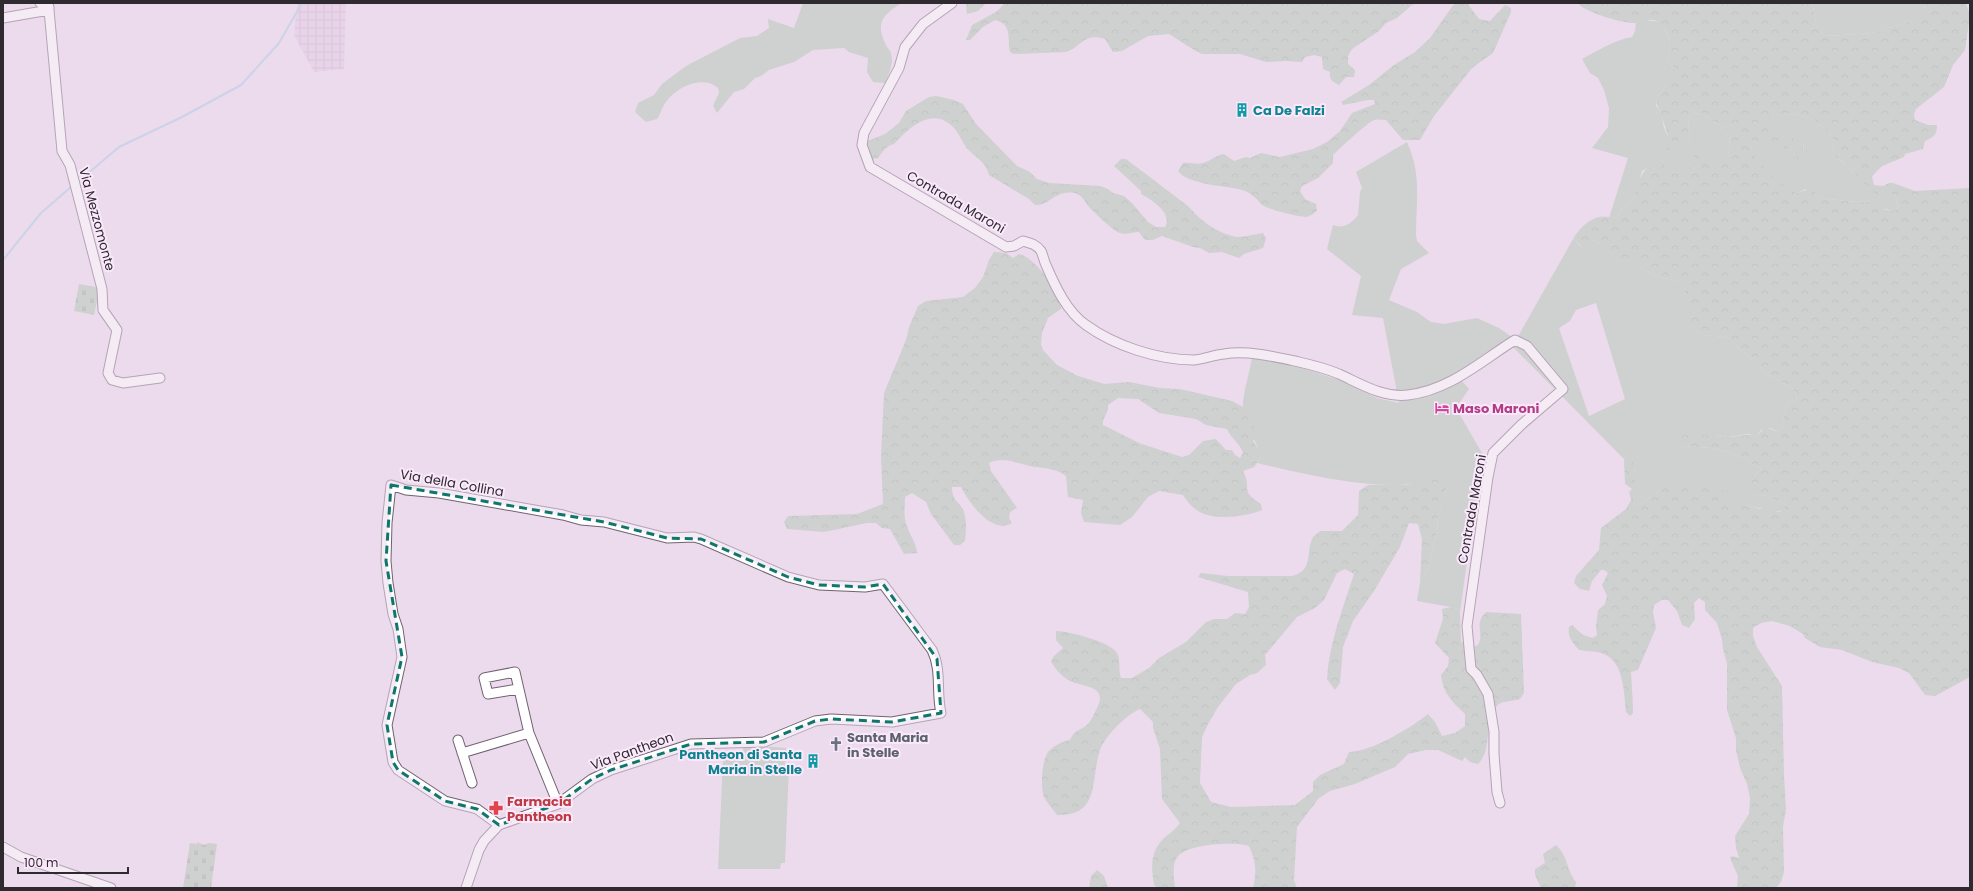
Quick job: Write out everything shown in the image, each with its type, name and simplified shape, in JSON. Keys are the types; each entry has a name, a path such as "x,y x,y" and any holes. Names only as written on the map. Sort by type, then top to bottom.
{"street":[{"path":"3,18 49,10 49,7 40,3"},
{"name":"Contrada Maroni","path":"952,3 923,24 905,47 899,68 864,133 862,146 867,161 870,167 1006,247 1014,246 1023,241 1033,243 1041,252 1045,265 1067,306 1085,324 1106,338 1147,352 1176,359 1206,359 1224,354 1242,353 1283,359 1338,374 1373,390 1389,395 1408,395 1443,386 1465,374 1515,340 1527,346 1563,389 1521,424 1493,453 1488,477 1467,626 1471,669 1477,675 1488,694 1494,732 1494,762 1497,792 1500,803"},
{"name":"Via Mezzomonte","path":"49,10 62,152 70,165 102,289 103,310 116,330 108,373 112,380 123,383 160,378"},
{"name":"Via della Collina","path":"499,825 476,809 445,801 408,778 398,770 393,762 387,725 402,656 398,629 393,614 386,560 387,523 391,485 406,490 439,493 563,515 581,520 604,522 667,538 694,537 709,542"},
{"name":"Via Pantheon","path":"466,888 479,850 484,841 499,825 558,804 592,779 611,770 692,744 764,742 815,721 831,719 892,722 941,714 938,702 937,659 932,650 883,584 865,587 819,585 788,577 709,542"},
{"path":"518,689 529,733 558,804"},
{"path":"462,753 529,733"},
{"path":"458,740 472,783"},
{"path":"3,847 21,857 111,888"}],"highlighted area":[{"path":"391,485 604,522 667,538 701,539 788,577 819,585 865,587 883,584 937,659 941,713 892,722 831,719 815,721 764,742 691,744 611,770 592,779 558,804 499,825 477,809 445,801 398,770 393,762 387,725 402,657 386,561"}],"shaded area":[{"path":"297,3 346,3 344,69 314,72 294,35"}],"green space":[{"path":"803,3 902,3 882,20 881,31 892,57 891,68 885,83 873,82 867,72 868,58 849,52 844,48 813,50 794,62 769,70 761,76 755,78 744,89 734,92 717,113 713,106 719,93 718,88 704,82 689,85 674,93 664,105 657,119 646,122 635,112 638,103 654,95 662,84 686,66 740,38 757,36 769,28 768,19 794,28"},
{"path":"967,3 986,3 978,11 967,14"},
{"path":"1003,3 1418,3 1412,5 1397,18 1386,23 1379,31 1352,49 1348,56 1348,64 1355,70 1354,77 1346,77 1339,85 1332,80 1330,77 1330,72 1323,69 1322,57 1314,55 1305,57 1302,62 1266,62 1240,54 1202,54 1169,34 1148,36 1122,51 1113,52 1105,39 1092,37 1066,52 1014,54 1010,52 1007,28 1001,22 995,20 983,27 970,40 966,40 972,25 996,12 1003,5"},
{"path":"1467,3 1479,19 1490,21 1505,5 1511,8 1511,12 1493,53 1472,68 1434,116 1420,140 1403,140 1386,120 1374,120 1353,136 1333,155 1333,163 1318,178 1302,186 1300,191 1305,199 1316,204 1317,211 1312,215 1302,217 1276,210 1264,206 1246,191 1197,182 1189,179 1178,171 1183,163 1201,164 1224,154 1234,161 1246,157 1250,158 1261,153 1280,157 1313,149 1327,142 1340,131 1352,113 1375,104 1374,100 1343,105 1341,102 1369,85 1394,65 1415,52 1430,38 1454,4"},
{"path":"1577,3 1811,3 1817,26 1826,36 1872,33 1916,19 1928,3 1966,3 1970,15 1965,50 1953,65 1944,87 1916,109 1914,114 1915,120 1928,125 1937,125 1936,133 1933,137 1925,141 1923,149 1905,154 1904,157 1882,166 1872,176 1874,185 1883,186 1893,183 1915,191 1970,188 1970,677 1935,696 1925,695 1909,673 1899,668 1872,662 1842,650 1820,647 1805,638 1803,634 1790,626 1772,621 1761,623 1753,628 1753,636 1757,647 1782,686 1786,809 1783,827 1784,872 1781,882 1776,888 1737,888 1738,876 1730,858 1732,856 1739,858 1735,836 1749,814 1750,798 1747,784 1740,768 1736,750 1736,738 1727,710 1727,663 1722,639 1717,623 1705,610 1705,602 1699,598 1694,603 1695,619 1689,628 1682,625 1677,611 1668,600 1662,600 1654,605 1653,612 1656,628 1638,670 1631,672 1633,713 1630,716 1626,712 1624,688 1620,672 1612,659 1603,653 1579,650 1571,640 1569,634 1569,627 1572,625 1583,635 1593,638 1597,635 1596,626 1598,610 1605,604 1607,596 1602,585 1608,573 1601,570 1592,581 1589,591 1580,589 1574,583 1576,576 1599,550 1601,528 1626,509 1631,500 1629,492 1632,489 1625,484 1624,459 1627,456 1634,464 1635,485 1633,503 1638,506 1663,488 1711,488 1731,492 1723,499 1751,507 1780,512 1786,504 1767,496 1755,494 1749,488 1749,483 1762,468 1755,466 1746,459 1729,452 1712,448 1677,445 1675,439 1679,436 1692,434 1727,437 1746,435 1757,436 1765,427 1778,432 1788,403 1797,399 1795,392 1790,387 1764,372 1755,360 1743,352 1733,341 1726,337 1702,335 1690,326 1684,286 1678,281 1656,276 1632,262 1619,260 1595,240 1588,242 1582,247 1574,239 1587,222 1595,218 1619,217 1618,213 1636,196 1637,185 1642,175 1648,166 1656,159 1662,160 1670,173 1674,173 1689,166 1694,155 1699,152 1708,165 1712,167 1717,164 1718,157 1723,158 1728,155 1732,134 1700,113 1690,114 1688,118 1690,142 1669,158 1665,153 1669,138 1656,101 1657,97 1665,87 1673,67 1668,59 1670,48 1666,30 1658,22 1653,20 1629,23 1604,17 1582,7","holes":["1773,115 1800,115 1813,119 1828,131 1834,141 1833,155 1842,161 1873,192 1878,195 1895,194 1898,207 1893,211 1886,210 1880,204 1873,201 1858,202 1817,198 1815,192 1808,190 1797,193 1769,173 1757,158 1750,145 1753,140 1757,140 1759,143 1767,143 1768,139 1792,150 1798,160 1805,163 1808,159 1803,149 1803,142 1789,137 1772,127"]},
{"path":"1811,3 1928,3 1916,19 1872,33 1826,36 1817,26"},
{"path":"1646,20 1660,22 1665,30 1670,45 1668,59 1673,67 1665,87 1657,97 1656,105 1661,113 1664,128 1669,138 1669,143 1666,149 1685,145 1690,142 1688,118 1690,114 1700,113 1732,134 1728,154 1712,167 1693,161 1683,170 1670,173 1662,160 1642,171 1636,196 1618,213 1619,217 1609,218 1628,158 1592,148 1608,127 1609,108 1604,90 1598,78 1590,73 1582,59 1613,43 1632,37 1635,31 1636,23"},
{"path":"936,96 954,100 963,104 976,124 1017,166 1030,172 1037,179 1049,183 1100,186 1108,189 1113,193 1124,196 1148,222 1156,227 1165,227 1167,222 1164,212 1156,203 1141,194 1141,191 1114,166 1121,159 1126,159 1188,206 1197,216 1213,228 1235,237 1263,233 1266,239 1263,248 1244,254 1239,258 1222,252 1209,253 1200,248 1162,236 1153,240 1145,240 1139,232 1122,234 1113,229 1090,208 1082,197 1075,193 1062,194 1045,203 1035,205 1029,199 989,175 985,166 966,147 954,128 944,120 936,118 928,119 913,126 894,144 885,149 878,158 869,160 865,150 868,141 885,134 899,123 906,111 929,97"},
{"path":"1773,115 1800,115 1813,119 1828,131 1834,141 1833,155 1868,186 1885,193 1895,194 1898,207 1893,211 1869,201 1858,202 1817,198 1805,189 1797,193 1776,180 1762,166 1750,145 1753,140 1769,139 1792,150 1796,157 1804,154 1803,142 1789,138 1772,127"},
{"path":"1407,142 1415,166 1417,188 1417,241 1429,253 1401,269 1389,300 1417,312 1431,322 1444,324 1477,318 1499,328 1516,340 1577,232 1574,239 1581,247 1588,242 1595,240 1619,260 1632,262 1656,276 1678,281 1684,286 1691,326 1702,335 1726,337 1733,341 1743,352 1755,360 1764,372 1790,387 1795,392 1797,399 1788,403 1778,432 1770,428 1761,430 1757,436 1748,434 1728,437 1693,435 1682,446 1712,448 1729,452 1746,459 1755,466 1762,468 1749,483 1755,494 1767,496 1786,504 1783,510 1772,513 1760,508 1730,503 1723,499 1727,494 1711,488 1663,488 1638,506 1633,503 1635,470 1627,456 1624,459 1510,344 1462,381 1469,389 1456,408 1482,453 1460,612 1451,607 1417,601 1420,582 1427,572 1437,532 1438,515 1447,488 1430,479 1414,484 1370,484 1320,477 1257,463 1261,457 1248,427 1243,408 1252,358 1279,360 1342,381 1377,398 1399,403 1383,318 1352,315 1361,276 1327,249 1333,225 1347,225 1358,215 1360,192 1362,188 1356,172","holes":["1596,303 1625,399 1589,416 1559,328 1570,321 1576,310"]},
{"path":"994,252 1006,253 1013,258 1019,254 1024,256 1036,265 1042,272 1060,298 1061,309 1048,318 1042,333 1041,344 1043,350 1057,365 1078,376 1104,384 1129,382 1160,388 1180,389 1232,401 1243,407 1255,428 1256,435 1253,441 1259,450 1261,457 1254,467 1243,471 1246,477 1248,492 1261,504 1262,510 1249,514 1225,517 1210,516 1194,508 1183,495 1159,491 1148,497 1132,517 1120,525 1084,522 1081,513 1083,500 1068,497 1066,476 1062,473 1000,460 989,463 991,471 1017,508 1010,512 1009,518 1012,523 1004,526 997,525 989,521 975,509 961,487 952,487 953,496 962,508 966,519 965,541 960,545 954,545 931,514 926,502 912,493 905,497 905,516 908,530 917,553 904,554 890,529 882,528 876,523 867,523 824,532 787,529 784,522 788,516 857,514 883,504 881,457 884,393 918,306 926,301 963,297 975,288 983,277 989,260","holes":["1118,398 1138,399 1159,413 1196,419 1206,425 1227,429 1240,446 1243,453 1240,458 1235,455 1232,450 1226,450 1216,439 1203,441 1189,455 1182,457 1139,443 1103,425 1108,411 1108,405"]},
{"path":"79,284 100,288 94,315 74,311"},
{"path":"1430,479 1439,480 1447,488 1438,515 1437,532 1427,572 1420,582 1422,539 1418,524 1409,523 1400,547 1374,591 1353,621 1343,647 1340,683 1335,690 1327,679 1328,666 1337,626 1354,574 1345,569 1337,573 1324,600 1315,608 1297,617 1265,655 1266,665 1257,673 1250,675 1236,684 1218,707 1202,737 1200,783 1211,802 1231,807 1295,805 1313,791 1313,782 1320,775 1344,764 1349,752 1359,751 1380,743 1411,726 1428,714 1435,722 1442,736 1455,733 1465,726 1465,714 1456,706 1443,687 1441,675 1448,666 1449,658 1435,643 1443,619 1442,609 1451,607 1460,612 1461,641 1468,649 1478,645 1480,640 1480,621 1486,612 1521,614 1524,693 1520,699 1501,703 1494,710 1489,724 1486,750 1478,764 1470,762 1465,757 1462,761 1438,750 1426,750 1408,754 1395,767 1355,784 1330,791 1319,798 1297,827 1294,880 1297,888 1253,888 1255,866 1253,857 1249,846 1242,844 1213,844 1185,851 1176,858 1174,866 1175,888 1158,888 1154,885 1152,866 1156,849 1159,843 1180,823 1162,799 1160,749 1153,728 1153,722 1140,709 1134,712 1111,732 1103,744 1097,761 1094,784 1087,803 1081,809 1071,814 1057,815 1045,799 1043,793 1042,774 1044,761 1048,752 1061,743 1070,740 1076,732 1088,724 1097,708 1100,695 1092,688 1070,681 1059,672 1053,664 1051,661 1054,656 1063,648 1056,640 1056,631 1079,635 1107,645 1117,653 1121,678 1132,678 1149,668 1159,658 1186,642 1206,622 1214,619 1227,619 1235,613 1245,614 1249,607 1248,592 1198,577 1201,573 1228,576 1292,576 1299,573 1307,565 1313,537 1320,531 1342,531 1358,515 1359,491 1368,485 1407,485"},
{"path":"743,744 786,748 785,765 789,765 785,863 781,863 780,869 718,869 723,760 743,760"},
{"path":"197,842 204,845 209,843 217,844 211,888 183,888 190,843 197,844"},
{"path":"1556,845 1563,854 1570,873 1576,882 1575,888 1541,888 1535,875 1535,869 1545,863 1543,854"},
{"path":"1097,870 1104,876 1108,888 1089,888 1091,876"}],"waterway":[{"path":"79,181 119,147 182,117 241,85 279,43 302,3"},
{"path":"3,260 41,213 71,187"}],"place":[{"name":"Ca De Falzi","path":"1242,110"},
{"name":"Maso Maroni","path":"1442,408"},
{"name":"Santa Maria in Stelle","path":"836,744"},
{"name":"Pantheon di Santa Maria in Stelle","path":"813,761"},
{"name":"Farmacia Pantheon","path":"496,808"}]}
